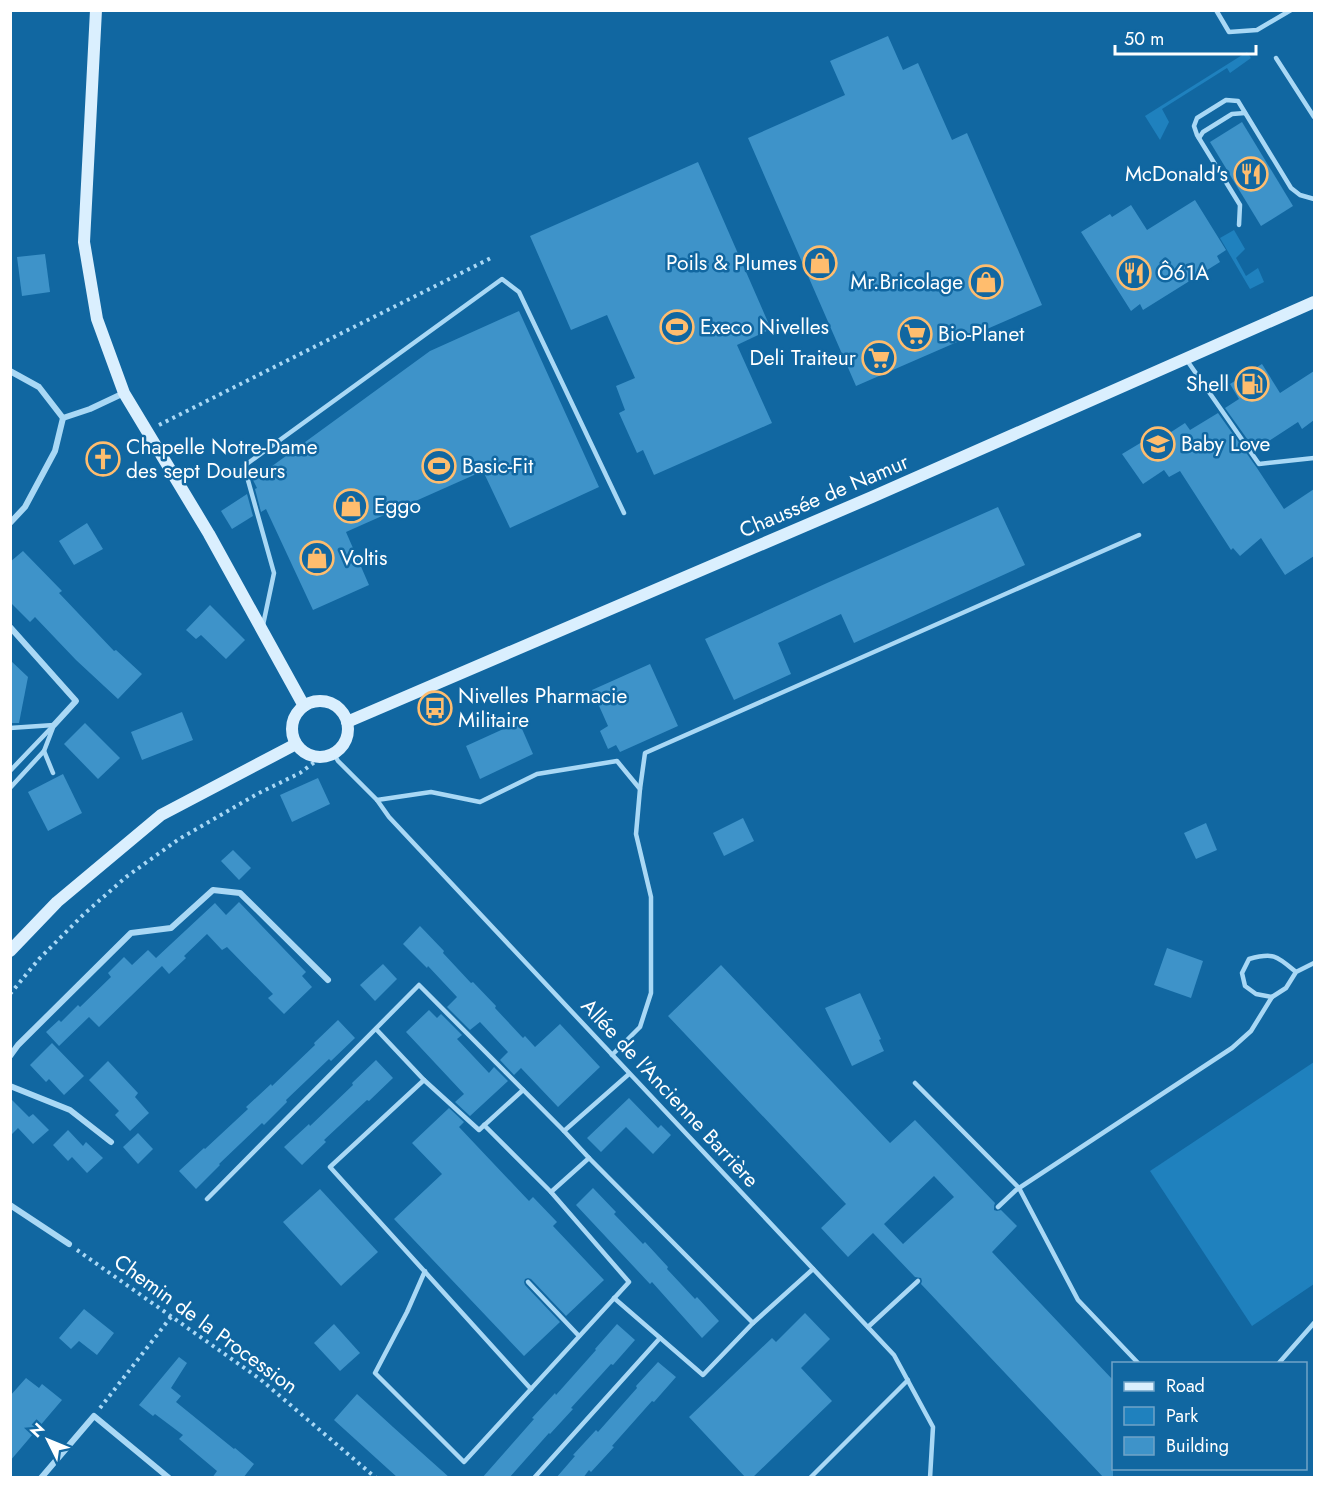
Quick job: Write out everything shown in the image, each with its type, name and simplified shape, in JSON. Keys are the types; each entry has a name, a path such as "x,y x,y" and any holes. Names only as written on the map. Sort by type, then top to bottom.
{"main road":[{"path":"96,10 84,242 97,319 124,393 209,534 304,706"},
{"name":"Chaussée de Namur","path":"347,722 872,497 1314,302"},
{"path":"316,701 330,703 341,710 347,722 348,734 343,746 334,754 320,758 306,754 296,744 292,730 295,717 304,706 316,701"},
{"path":"10,951 57,902 161,815 296,744"}],"street":[{"path":"10,371 39,387 63,418"},
{"path":"63,418 90,409 124,393"},
{"path":"10,523 26,507 55,451 63,418"},
{"path":"10,627 76,701 54,725"},
{"path":"10,1056 18,1045 131,933 171,928 213,890 240,893 328,980"},
{"path":"10,1086 70,1110 111,1142"},
{"path":"10,1205 69,1244"},
{"path":"41,1478 94,1416 169,1478"}],"lane":[{"path":"1216,10 1229,32 1257,30 1291,10"},
{"path":"1276,58 1314,117"},
{"path":"1239,225 1240,205 1194,126 1197,118 1226,100 1238,101 1291,188 1300,195 1314,199"},
{"path":"1199,138 1203,132 1233,114 1245,113"},
{"path":"262,631 274,573 244,465 502,279 519,292 624,513"},
{"path":"1186,358 1259,464 1314,458"},
{"path":"612,1055 639,1027 651,993 651,897 636,834 645,753 1139,534"},
{"path":"10,728 54,725"},
{"path":"10,788 44,751 54,725"},
{"path":"10,771 54,725"},
{"path":"44,751 53,773"},
{"name":"Allée de l'Ancienne Barrière","path":"334,754 338,761 377,800 389,817 894,1355 933,1427 930,1478"},
{"path":"377,800 431,792 480,802 537,774 617,761 640,789"},
{"path":"1272,997 1256,994 1245,986 1242,973 1249,959 1263,955 1278,957 1296,972"},
{"path":"998,1207 1019,1188 1232,1048 1251,1031 1272,997 1286,988 1296,972 1314,963"},
{"path":"207,1199 419,986 753,1323"},
{"path":"376,1029 424,1080 479,1130 523,1090"},
{"path":"564,1131 629,1074"},
{"path":"424,1080 330,1167 531,1389"},
{"path":"915,1083 1019,1188 1078,1300 1137,1362"},
{"path":"425,1271 407,1312 375,1373 464,1462 629,1282 551,1192 484,1125"},
{"path":"551,1192 589,1158"},
{"path":"614,1298 703,1375 753,1323 813,1269"},
{"path":"867,1327 918,1281"},
{"path":"528,1282 579,1336"},
{"path":"1280,1362 1314,1323"},
{"path":"534,1478 660,1338"},
{"path":"810,1478 908,1380"}],"path":[{"path":"147,431 493,257"},
{"path":"10,994 39,959 84,914 126,877 180,839 300,773 320,758"},
{"name":"Chemin de la Procession","path":"69,1244 260,1379 376,1478"},
{"path":"94,1416 171,1317"}],"green space":[{"path":"1247,52 1251,58 1230,73 1227,68 1162,109 1169,122 1160,140 1145,116"},
{"path":"1234,230 1245,249 1236,258 1246,276 1258,268 1264,282 1250,289 1220,238"},
{"path":"1314,1062 1314,1284 1252,1326 1150,1171"}],"building":[{"path":"888,36 903,70 918,63 952,140 967,133 1042,305 856,386 748,138 845,95 830,61"},
{"name":"McDonald's","path":"1242,122 1293,206 1261,226 1210,142"},
{"path":"698,162 771,329 737,345 772,423 654,475 643,450 637,453 619,413 625,410 616,386 635,378 607,315 571,330 530,236"},
{"path":"1195,200 1226,250 1217,256 1220,262 1143,310 1140,304 1131,311 1081,232 1110,214 1112,217 1131,205 1147,230"},
{"path":"45,254 50,292 22,296 17,257"},
{"path":"519,311 599,487 510,528 483,471 346,532 369,585 313,610 266,509 261,512 255,489 257,488 253,480 430,351"},
{"path":"1262,364 1280,393 1314,371 1314,420 1302,429 1298,422 1255,450 1225,408 1239,399 1230,384"},
{"path":"1218,413 1284,509 1314,489 1314,556 1285,575 1261,538 1240,556 1233,548 1231,550 1180,471 1169,477 1164,470 1143,484 1122,454 1147,439 1151,445 1185,423 1190,430"},
{"path":"247,494 253,516 232,529 221,511"},
{"path":"998,507 1025,565 854,643 841,614 778,643 791,674 734,700 705,639"},
{"path":"87,523 103,549 74,565 59,541"},
{"path":"23,551 62,591 59,593 114,651 116,650 142,674 118,699 35,617 30,622 10,602 10,562"},
{"path":"210,605 245,640 226,659 201,635 196,639 186,630"},
{"path":"10,660 28,677 19,723 10,723"},
{"path":"650,664 678,726 620,752 616,745 608,749 600,731 608,726 592,690"},
{"path":"182,712 193,740 142,760 131,732"},
{"path":"519,722 533,754 480,779 466,746"},
{"path":"85,723 120,758 98,779 64,744"},
{"path":"63,774 82,813 48,831 28,792"},
{"path":"318,778 330,804 292,822 280,795"},
{"path":"743,818 754,841 724,856 713,833"},
{"path":"1206,823 1217,850 1196,859 1184,833"},
{"path":"233,850 251,868 239,880 221,861"},
{"path":"239,902 306,972 302,976 312,987 284,1014 268,998 273,994 227,947 222,950 207,934 169,974 162,966 99,1027 89,1017 59,1046 46,1032 59,1020 61,1022 78,1005 80,1007 111,977 108,973 124,957 132,965 148,950 156,958 215,903 226,915"},
{"path":"420,926 523,1038 525,1036 535,1047 560,1024 600,1067 558,1107 521,1068 514,1075 500,1060 508,1052 480,1022 470,1030 447,1007 457,997 428,966 427,968 403,944"},
{"path":"1167,948 1203,961 1191,998 1154,985"},
{"path":"383,964 397,979 375,1001 360,985"},
{"path":"721,965 890,1143 915,1120 995,1203 994,1210 1001,1210 1017,1226 992,1252 1112,1379 1113,1478 1104,1478 921,1284 921,1278 915,1277 873,1233 848,1257 821,1228 846,1204 668,1016","holes":["934,1176 954,1197 903,1244 884,1224"]},
{"path":"860,993 881,1039 879,1040 884,1051 852,1066 825,1008"},
{"path":"429,1010 437,1018 441,1014 462,1035 457,1039 489,1073 494,1067 508,1081 470,1116 455,1102 464,1094 406,1032"},
{"path":"338,1020 355,1038 331,1061 329,1059 286,1100 287,1102 264,1125 262,1123 219,1164 196,1189 179,1171 248,1109 246,1107 271,1084 272,1086"},
{"path":"52,1043 84,1076 64,1095 49,1079 46,1082 30,1065"},
{"path":"376,1060 393,1078 324,1140 326,1142 302,1165 284,1147 309,1124 310,1126"},
{"path":"108,1061 138,1093 135,1097 149,1113 130,1131 115,1115 119,1111 89,1080"},
{"path":"10,1098 29,1117 33,1114 49,1130 33,1144 18,1128 10,1136"},
{"path":"629,1098 658,1128 661,1125 671,1135 653,1154 626,1127 601,1152 587,1138"},
{"path":"449,1108 464,1122 459,1127 529,1201 533,1197 557,1222 553,1226 604,1280 566,1316 531,1279 525,1279 525,1285 560,1322 524,1356 394,1219 442,1174 412,1143"},
{"path":"68,1130 83,1146 86,1142 103,1158 87,1173 72,1157 68,1161 53,1145"},
{"path":"138,1133 153,1149 138,1164 123,1147"},
{"path":"593,1188 616,1212 614,1214 643,1244 645,1242 695,1299 697,1297 719,1321 702,1338 652,1282 650,1284 576,1205"},
{"path":"320,1189 378,1252 341,1286 283,1222"},
{"path":"84,1309 114,1333 97,1355 79,1341 71,1349 59,1338"},
{"path":"805,1313 830,1339 801,1368 832,1401 752,1478 746,1478 689,1417 772,1338 776,1342"},
{"path":"334,1324 360,1353 340,1371 314,1343"},
{"path":"617,1324 635,1340 509,1478 482,1478 534,1419 532,1418 555,1393 556,1395"},
{"path":"179,1357 187,1363 171,1388 181,1396 176,1402 254,1464 243,1478 212,1478 217,1471 179,1439 183,1435 139,1405"},
{"path":"658,1362 676,1377 654,1402 652,1401 591,1472 589,1470 583,1478 556,1478 575,1456 573,1455 596,1430 598,1432"},
{"path":"26,1378 39,1388 42,1384 62,1400 10,1461 10,1396"},
{"path":"357,1394 450,1478 398,1478 334,1420"}],"place":[{"name":"McDonald's","path":"1251,174"},
{"name":"Poils & Plumes","path":"820,263"},
{"name":"Ô61A","path":"1134,273"},
{"name":"Mr.Bricolage","path":"986,282"},
{"name":"Execo Nivelles","path":"677,327"},
{"name":"Bio-Planet","path":"915,334"},
{"name":"Deli Traiteur","path":"879,358"},
{"name":"Shell","path":"1252,384"},
{"name":"Baby Love","path":"1158,444"},
{"name":"Chapelle Notre-Dame des sept Douleurs","path":"103,459"},
{"name":"Basic-Fit","path":"439,466"},
{"name":"Eggo","path":"351,506"},
{"name":"Voltis","path":"317,558"},
{"name":"Nivelles Pharmacie Militaire","path":"435,708"}]}
